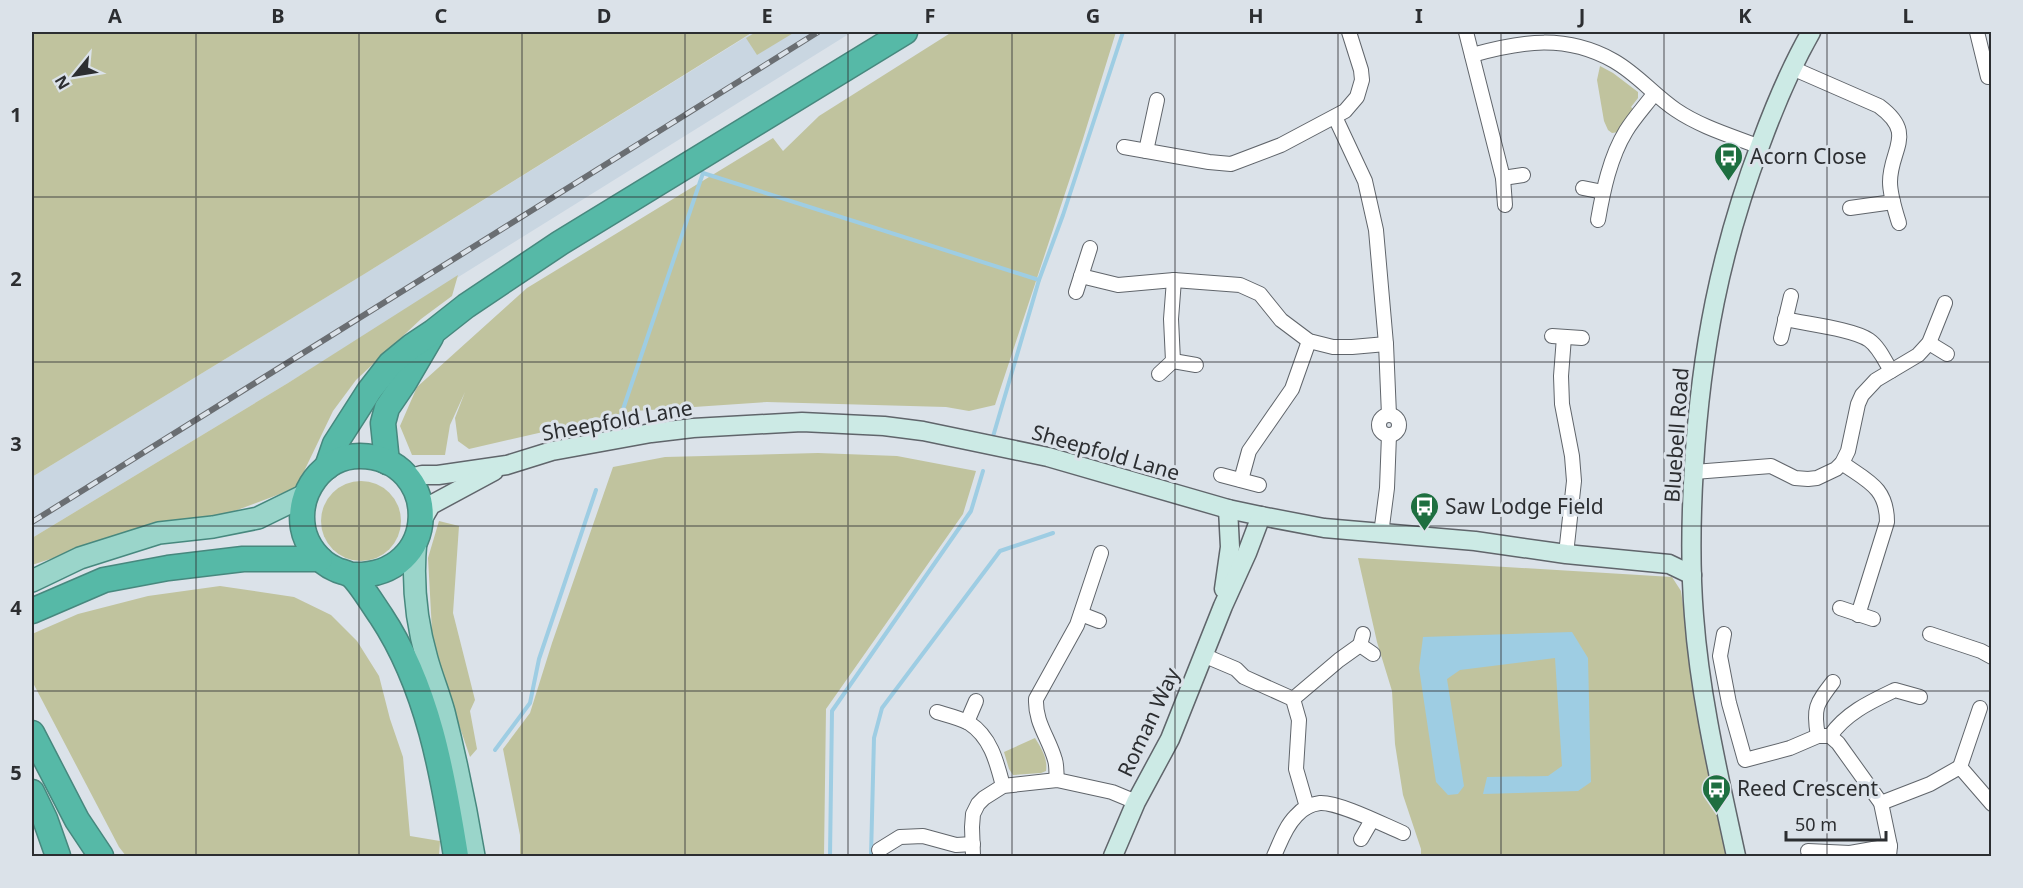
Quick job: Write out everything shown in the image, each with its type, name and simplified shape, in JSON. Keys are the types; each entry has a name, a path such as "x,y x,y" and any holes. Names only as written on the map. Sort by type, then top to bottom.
{"highway":[{"path":"327,466 335,444 369,391 390,364 412,346 466,306 560,243 905,32"},
{"path":"387,462 383,423 387,408 433,332"},
{"path":"356,456 372,457 399,469 408,479 416,492 420,507 418,531 407,554 396,565 382,572 351,575 334,569 320,559 309,546 303,530 302,512 305,495 314,479 327,466 341,459 356,456"},
{"path":"32,611 104,580 168,568 243,559 320,559"},
{"path":"351,575 381,617 408,663 441,770 456,856"},
{"path":"32,733 77,820 101,856"},
{"path":"32,792 45,819 58,856"}],"main road":[{"path":"32,581 80,558 159,533 213,527 258,518 305,495"},
{"path":"418,531 413,567 418,618 426,657 443,711 456,765 474,856"},
{"path":"45,819 63,856"},
{"path":"77,820 93,856"}],"street":[{"path":"1124,147 1231,164 1281,145 1335,117 1353,104 1360,91 1362,80 1349,32"},
{"path":"1466,32 1503,178 1505,205"},
{"name":"Bluebell Road","path":"1736,856 1705,711 1695,625 1692,575 1694,472 1702,371 1716,292 1735,217 1792,68 1811,32"},
{"path":"1977,32 1987,52 1988,77"},
{"path":"1472,55 1550,36 1614,62 1677,111 1694,120 1760,147"},
{"path":"1792,68 1879,106 1889,114 1898,130 1900,143 1891,175 1893,202 1899,223"},
{"path":"1598,220 1603,192 1623,137 1654,94"},
{"path":"1146,151 1157,100"},
{"path":"1335,117 1360,169 1369,196 1376,230 1386,344 1389,415 1397,420 1399,427 1395,433 1389,435 1387,488 1381,534"},
{"path":"1503,178 1523,175"},
{"path":"1583,188 1603,192"},
{"path":"1850,208 1893,202"},
{"path":"1076,292 1090,248"},
{"path":"1081,276 1118,285 1174,280 1240,285 1260,294 1281,320 1309,341 1342,347 1386,344"},
{"path":"1173,361 1170,319 1174,280"},
{"path":"1781,338 1791,296"},
{"path":"1694,472 1771,465 1795,478 1808,479 1828,474 1842,463 1848,451 1862,395 1876,380 1918,355 1929,343 1945,303"},
{"path":"1785,319 1857,334 1869,340 1878,349 1891,371"},
{"path":"1566,554 1574,481 1572,456 1562,404 1558,337 1582,338"},
{"path":"1240,480 1249,451 1292,389 1309,341"},
{"path":"1929,343 1947,354"},
{"path":"1173,361 1196,365"},
{"path":"1159,374 1173,361"},
{"name":"Sheepfold Lane","path":"408,479 507,465 552,452 651,433 693,428 802,422 884,426 923,431 1048,457 1228,509 1324,528 1475,541 1566,554 1669,564 1692,575"},
{"path":"1842,463 1875,486 1882,495 1887,508 1887,522 1858,615"},
{"name":"Sheepfold Lane","path":"418,531 431,505 507,465"},
{"path":"1221,475 1259,485"},
{"name":"Roman Way","path":"1223,606 1230,547 1228,509"},
{"name":"Roman Way","path":"1113,856 1136,802 1170,739 1261,516"},
{"path":"1057,780 1055,761 1035,711 1036,699 1074,632 1101,553"},
{"path":"1840,608 1873,619"},
{"path":"1081,614 1099,621"},
{"path":"1724,634 1720,656 1729,703 1745,760 1824,736 1840,722 1895,690 1920,697"},
{"path":"1930,634 1992,657"},
{"path":"1293,699 1362,639 1373,654"},
{"path":"1203,655 1236,669 1244,677 1293,699 1299,720 1296,769 1307,807"},
{"path":"1808,851 1850,853 1890,851 1881,803 1838,743 1824,736 1815,718 1817,703 1833,682"},
{"path":"968,722 976,701"},
{"path":"1881,803 1929,784 1960,767 1980,708"},
{"path":"937,712 968,722 981,733 992,751 1003,786"},
{"path":"1960,767 1992,804"},
{"path":"879,850 900,837 923,836 973,850 973,814 978,804 1003,786 1057,780 1112,792 1136,802"},
{"path":"1274,856 1296,814 1320,803 1335,805 1403,833"},
{"path":"1361,839 1372,820"}],"shaded area":[{"path":"754,32 852,32 288,383 32,538 32,477"}],"green space":[{"path":"32,32 753,32 366,273 32,477"},
{"path":"756,32 795,32 757,55 746,38"},
{"path":"952,32 1116,32 995,405 969,411 946,407 767,402 635,411 469,449 458,441 455,418 465,392 450,425 445,455 412,455 400,426 417,387 527,288 773,138 783,151 819,116"},
{"path":"1600,66 1638,92 1638,98 1631,107 1634,110 1619,132 1612,133 1604,121 1597,80"},
{"path":"458,275 452,296 421,319 356,380 333,411 296,488 232,512 99,543 32,565 32,538 288,383"},
{"path":"818,453 897,456 976,471 963,514 826,709 824,856 520,856 520,835 503,749 530,713 613,467 665,457"},
{"path":"353,481 369,481 390,492 401,513 401,529 390,550 369,561 353,561 339,555 327,543 321,529 321,513 327,499 339,487"},
{"path":"439,521 459,526 453,613 475,700 470,711 477,749 470,757 433,649 428,558"},
{"path":"1358,558 1672,577 1681,591 1702,738 1730,856 1421,856 1421,849 1403,795 1395,744 1392,691 1377,642"},
{"path":"220,586 294,597 331,615 357,641 379,676 403,757 410,836 440,841 439,856 126,856 119,847 32,681 32,634 78,614 148,596"},
{"path":"1035,738 1045,757 1046,771 1013,775 1004,752"}],"water":[{"path":"1572,632 1588,658 1591,782 1578,791 1483,794 1487,777 1548,776 1562,766 1555,658 1460,670 1447,679 1464,786 1458,794 1448,795 1436,782 1419,668 1423,637"}],"waterway":[{"path":"992,440 1039,280 1063,215 1123,32"},
{"path":"616,430 703,173 1039,280"},
{"path":"830,856 832,711 971,511 983,471"},
{"path":"495,750 530,703 539,659 596,490"},
{"path":"871,856 874,738 882,708 1000,551 1053,533"}],"railway":[{"path":"32,522 818,32"}],"place":[{"name":"Acorn Close","path":"1729,182"},
{"name":"Saw Lodge Field","path":"1424,532"},
{"name":"Reed Crescent","path":"1716,814"}]}
